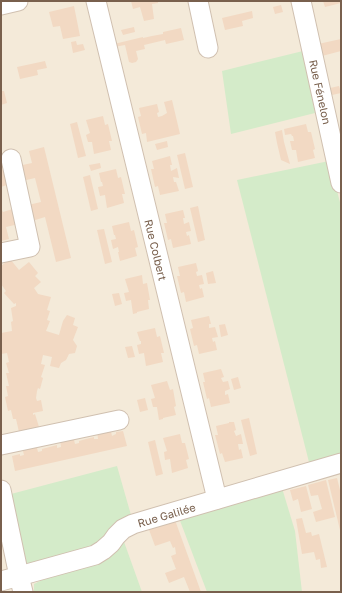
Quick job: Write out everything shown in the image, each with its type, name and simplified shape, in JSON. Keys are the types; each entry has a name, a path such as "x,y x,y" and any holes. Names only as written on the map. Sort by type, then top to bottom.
{"street":[{"path":"1,5 18,1"},
{"name":"Rue Colbert","path":"96,1 217,499"},
{"path":"198,1 208,48"},
{"name":"Rue Fénelon","path":"301,1 341,183"},
{"path":"1,253 30,247 11,159"},
{"path":"1,445 119,420"},
{"name":"Rue Galilée","path":"14,583 94,555 103,550 123,529 132,524 341,463"},
{"path":"1,490 14,583"}],"shaded area":[{"path":"1,1 341,1 341,592 1,592"}],"green space":[{"path":"303,51 315,113 231,134 222,71"},
{"path":"329,161 341,206 341,457 310,466 237,180"},
{"path":"117,466 131,515 116,523 96,545 27,565 11,494"},
{"path":"282,488 295,531 302,592 207,592 179,518"},
{"path":"123,539 142,592 34,592 34,584"}],"building":[{"path":"131,1 158,1 158,3 152,4 154,19 144,21 140,7 133,9"},
{"path":"323,1 341,1 341,3 325,7"},
{"path":"281,5 283,12 275,14 273,7"},
{"path":"74,6 80,36 63,39 60,26 53,27 49,12"},
{"path":"252,11 253,18 242,21 243,26 225,30 222,18"},
{"path":"134,27 135,32 123,35 121,30"},
{"path":"181,28 184,40 166,44 165,40 144,45 145,49 136,51 138,59 136,62 129,62 125,45 114,47 114,44 163,34 163,32"},
{"path":"341,39 341,51 322,56 318,44"},
{"path":"76,41 77,45 83,44 85,50 73,53 71,42"},
{"path":"45,61 47,68 37,70 38,75 20,79 17,67"},
{"path":"339,86 341,93 332,95 330,88"},
{"path":"1,91 4,91 7,103 1,105"},
{"path":"172,100 180,134 147,142 146,133 142,134 138,117 141,116 139,108 157,104 159,112 157,113 158,117 167,113 164,102"},
{"path":"103,116 105,125 108,124 112,141 109,141 111,150 94,154 92,142 88,142 86,135 90,133 86,120"},
{"path":"77,122 86,156 78,158 70,124"},
{"path":"306,124 308,132 311,132 315,149 313,150 315,158 298,162 296,150 292,150 290,141 294,141 293,136 291,134 285,135 284,129"},
{"path":"282,130 290,164 281,160 277,143 275,132"},
{"path":"167,141 168,147 157,150 155,144"},
{"path":"44,147 71,258 56,262 45,217 32,221 28,205 41,202 35,178 22,181 18,166 32,163 29,151"},
{"path":"185,153 193,187 185,189 177,155"},
{"path":"170,156 172,165 170,165 171,171 177,168 179,178 173,177 179,191 160,195 158,186 155,187 151,169 154,169 152,161"},
{"path":"100,163 101,168 91,171 89,165"},
{"path":"6,169 10,184 1,187 1,170"},
{"path":"116,169 118,178 121,177 125,194 122,194 124,203 107,208 105,195 100,196 98,187 103,186 99,173"},
{"path":"90,175 98,209 91,211 83,177"},
{"path":"198,206 205,240 198,242 190,208"},
{"path":"1,208 3,212 16,208 19,224 6,227 9,239 1,241"},
{"path":"183,210 185,218 183,218 184,224 189,222 191,231 186,232 187,236 189,235 191,244 173,248 171,239 168,240 164,223 167,223 165,214"},
{"path":"129,222 131,231 134,230 138,247 135,248 137,256 120,261 118,247 113,249 111,240 116,239 112,226"},
{"path":"104,229 112,262 105,264 97,230"},
{"path":"10,259 19,270 29,262 38,273 35,276 41,282 34,288 38,294 51,297 47,310 50,311 47,320 50,321 46,331 59,335 63,321 67,315 75,318 73,325 78,327 73,340 77,346 75,353 69,354 66,360 61,363 59,368 50,366 52,357 43,355 41,364 45,365 41,377 43,378 40,389 38,388 36,398 37,401 41,400 43,411 33,413 33,415 35,414 39,427 19,432 16,419 13,419 11,410 8,411 5,397 8,396 6,386 9,386 6,373 9,373 6,363 9,362 7,353 1,354 1,333 12,331 11,322 13,321 11,308 16,306 16,303 14,304 4,293 6,291 1,284 1,266"},
{"path":"196,263 198,271 196,272 197,276 202,275 204,284 199,285 200,289 202,288 204,297 186,302 184,292 181,293 177,276 180,276 178,267"},
{"path":"213,271 216,283 208,284 206,273"},
{"path":"142,275 143,284 147,283 150,300 148,300 149,309 133,314 131,300 126,301 124,293 129,292 125,279"},
{"path":"119,293 122,304 115,306 112,294"},
{"path":"209,316 211,324 209,324 209,328 215,327 218,337 212,338 213,342 215,341 217,350 199,354 197,345 194,346 190,329 193,328 191,320"},
{"path":"225,324 228,335 221,337 219,325"},
{"path":"155,328 157,337 160,336 164,353 161,353 163,362 146,366 144,353 139,354 137,345 141,344 141,341 137,332"},
{"path":"132,346 135,357 128,358 125,347"},
{"path":"221,369 224,377 221,378 223,382 228,381 230,389 225,391 225,395 228,394 230,403 211,407 209,398 207,399 203,382 205,382 203,373"},
{"path":"238,377 241,388 234,390 231,379"},
{"path":"167,381 170,390 173,389 176,415 159,420 157,407 153,407 151,399 155,398 151,385"},
{"path":"145,398 148,410 140,412 137,400"},
{"path":"249,418 257,454 250,456 241,420"},
{"path":"234,422 236,430 234,431 236,436 241,434 243,444 238,444 243,458 225,462 222,453 220,454 215,435 218,435 216,426"},
{"path":"110,427 112,436 116,434 116,432 123,431 127,446 15,471 12,456 20,454 20,456 24,455 22,447 36,444 38,452 42,451 42,449 57,445 57,448 61,447 60,439 73,436 75,444 79,443 79,441 94,437 94,439 98,439 97,430"},
{"path":"180,434 182,443 185,443 189,459 186,460 188,468 172,473 170,459 165,460 164,452 167,451 163,438"},
{"path":"155,440 163,474 156,476 148,442"},
{"path":"337,478 341,494 340,530 328,480"},
{"path":"326,480 335,517 316,522 313,512 322,509 318,495 311,496 308,485"},
{"path":"306,486 312,509 301,512 298,499 293,501 290,490"},
{"path":"302,518 306,533 311,532 312,536 319,534 327,567 321,568 320,559 316,560 314,552 302,554 296,519"},
{"path":"175,520 201,592 190,592 184,577 169,583 165,573 176,569 171,556 176,554 175,547 173,548 170,541 155,546 148,527"}]}
